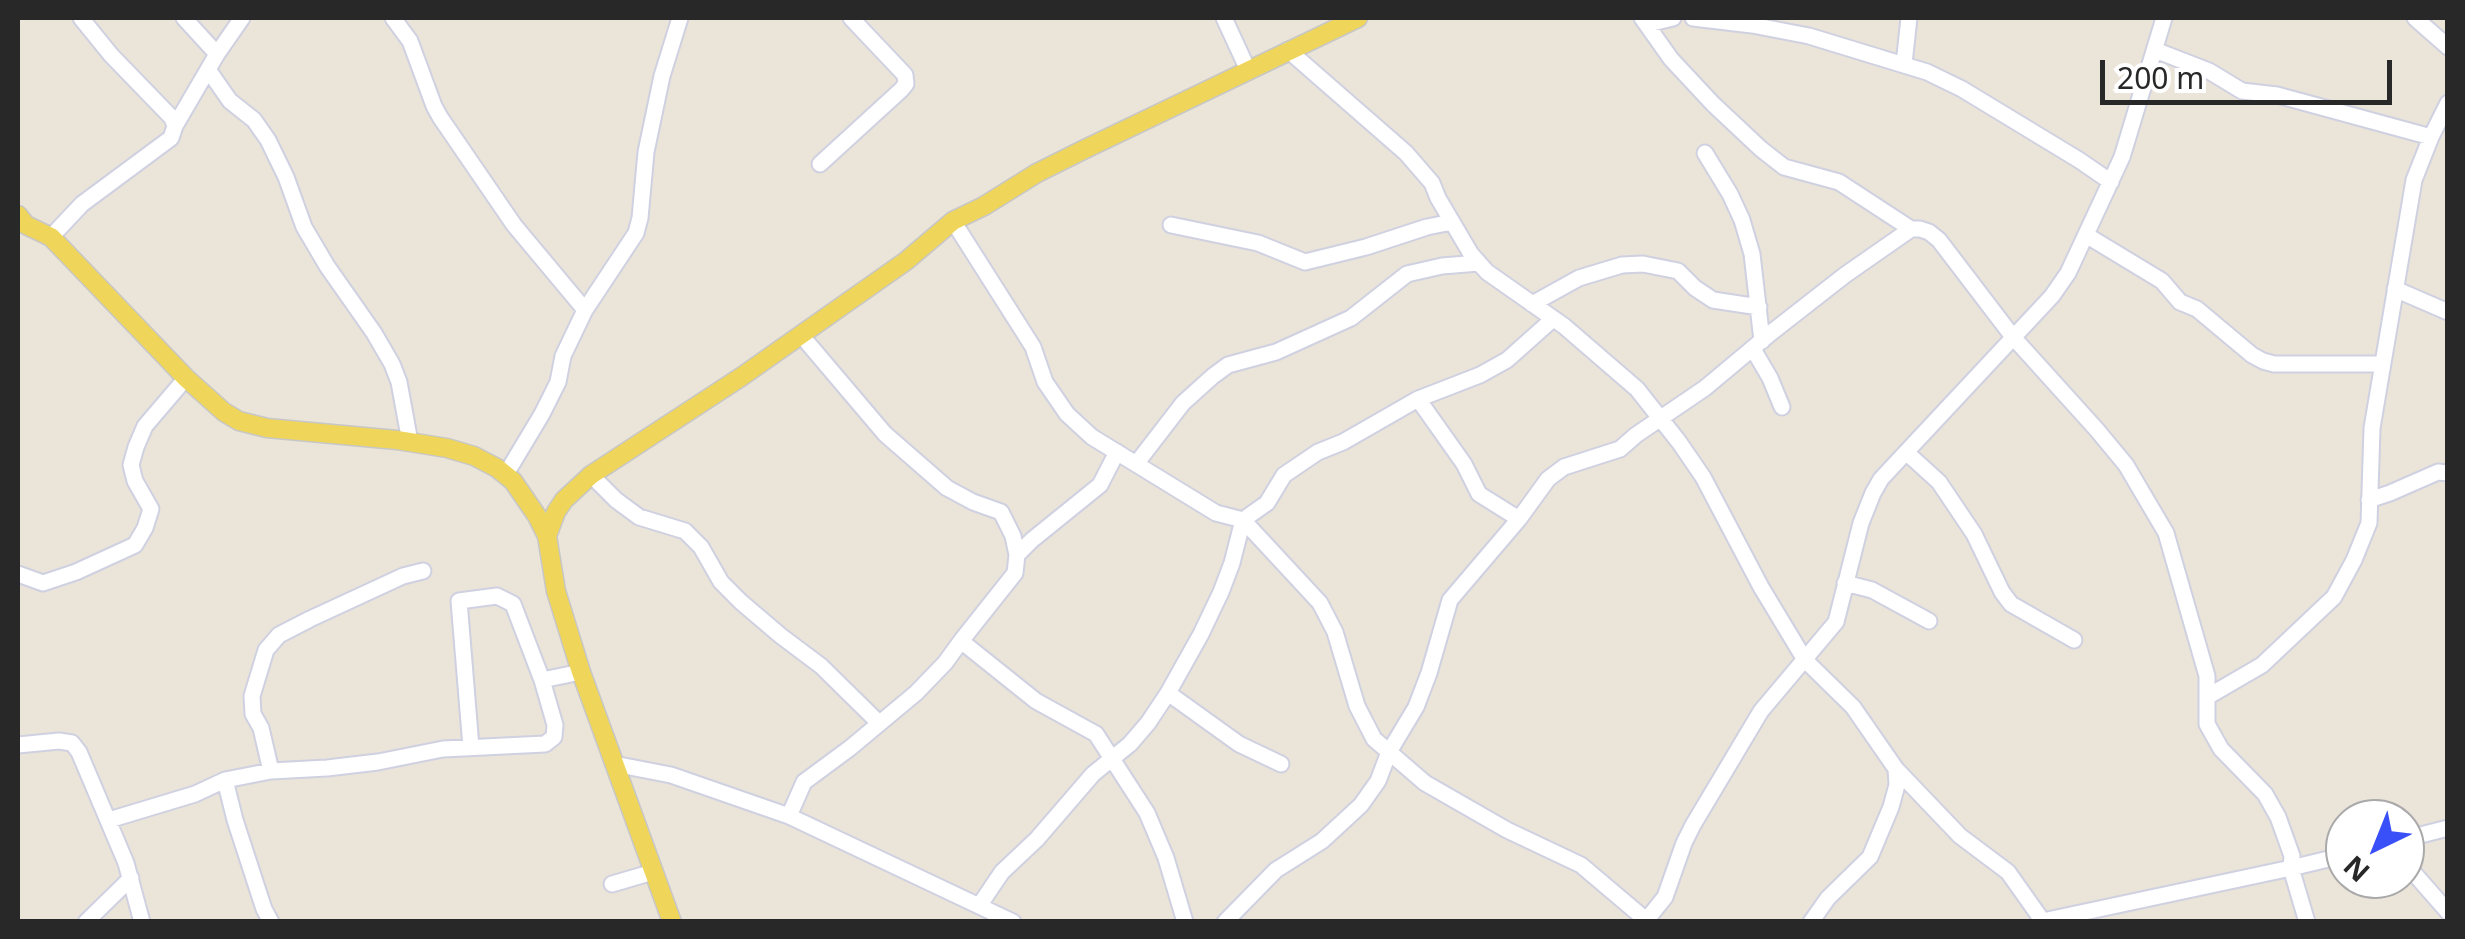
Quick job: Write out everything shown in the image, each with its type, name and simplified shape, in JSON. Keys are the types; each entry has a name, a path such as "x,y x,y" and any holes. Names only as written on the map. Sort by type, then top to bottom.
{"main road":[{"path":"547,536 564,500 591,476 906,262 954,221 1083,150 1358,18"},
{"path":"20,222 51,236 186,378 239,421 267,428 410,442 461,452 506,474 528,501 547,536 550,568 581,672 672,922"}],"street":[{"path":"81,18 175,126"},
{"path":"184,18 217,54"},
{"path":"51,236 82,204 172,138 175,126 242,18"},
{"path":"393,18 410,40 440,116 514,225 585,310"},
{"path":"506,474 558,382 563,356 585,310 633,241 662,76 680,18"},
{"path":"820,164 906,84 906,75 852,18"},
{"path":"1224,18 1248,70"},
{"path":"1673,18 1645,21 1671,59 1713,104 1784,166 1840,182 1912,229 1928,232 1939,240 2013,336 2126,465 2166,534 2207,676 2207,724 2214,740 2265,794 2278,817 2292,856 2291,868 2307,922"},
{"path":"1693,18 1809,36 1927,72 1962,89 2111,182"},
{"path":"1904,64 1909,18"},
{"path":"954,221 1033,347 1045,382 1067,414 1092,437 1216,514 1243,520 1320,603 1343,652 1358,706 1374,738 1425,784 1506,830 1581,865 1646,921 1665,897 1693,825 1761,712 1836,622 1873,493 1895,463 2052,296 2068,272 2122,158 2164,18"},
{"path":"2415,18 2448,47"},
{"path":"1288,50 1406,153 1432,183 1452,222 1488,272 1553,318 1637,389 1703,477 1805,660 1853,707 1896,769 1960,836 2008,872 2040,921 2108,914 2325,859"},
{"path":"2155,50 2210,71 2242,91 2277,95 2431,136"},
{"path":"208,71 230,101 254,120 268,140 304,227 392,364 410,442"},
{"path":"2207,697 2262,665 2334,598 2354,560 2369,523 2372,428 2414,180 2448,103"},
{"path":"1705,154 1742,220 1752,254 1759,308 1757,344 1782,407"},
{"path":"1170,225 1258,243 1305,262 1452,222"},
{"path":"1224,922 1276,870 1322,841 1361,804 1378,781 1389,752 1416,707 1450,600 1519,520 1548,478 1564,467 1620,449 1705,388 1845,275 1912,229"},
{"path":"2086,235 2162,281 2180,302 2197,309 2263,361 2381,364"},
{"path":"1136,464 1183,403 1228,366 1276,352 1351,318 1407,274 1479,263"},
{"path":"1532,304 1579,278 1622,265 1643,264 1678,271 1713,300 1759,308"},
{"path":"2395,289 2448,312"},
{"path":"979,906 1002,872 1036,840 1093,774 1113,760 1148,724 1201,634 1232,563 1243,520 1268,503 1284,475 1318,452 1418,399 1507,360 1553,318"},
{"path":"789,816 804,782 916,693 944,663 1015,573 1017,554 1002,512 947,488 885,434 800,335"},
{"path":"18,574 42,583 135,545 152,509 135,482 131,465 136,447 145,426 186,378"},
{"path":"1418,399 1464,464 1479,494 1519,520"},
{"path":"1017,554 1100,485 1117,452"},
{"path":"1906,454 1939,482 1974,534 2010,604 2074,640"},
{"path":"2369,500 2438,472 2448,473"},
{"path":"591,476 639,517 685,532 701,546 721,582 741,602 821,666 879,723"},
{"path":"271,771 252,696 266,650 279,635 310,619 423,570"},
{"path":"1845,583 1872,590 1929,621"},
{"path":"110,820 194,794 225,780 271,771 378,762 471,746 545,744 554,737 555,725 542,680 513,604 497,596 460,601 471,746"},
{"path":"961,641 1036,701 1096,734 1147,813 1166,858 1185,922"},
{"path":"542,680 581,672"},
{"path":"1168,693 1238,744 1280,764"},
{"path":"18,745 72,743 80,752 110,820 142,922"},
{"path":"614,764 671,774 789,816 1013,922"},
{"path":"1811,922 1828,898 1870,857 1891,807 1897,785 1896,769"},
{"path":"225,780 271,922"},
{"path":"612,884 653,872"},
{"path":"86,922 130,878"},
{"path":"2425,886 2448,912"}]}
